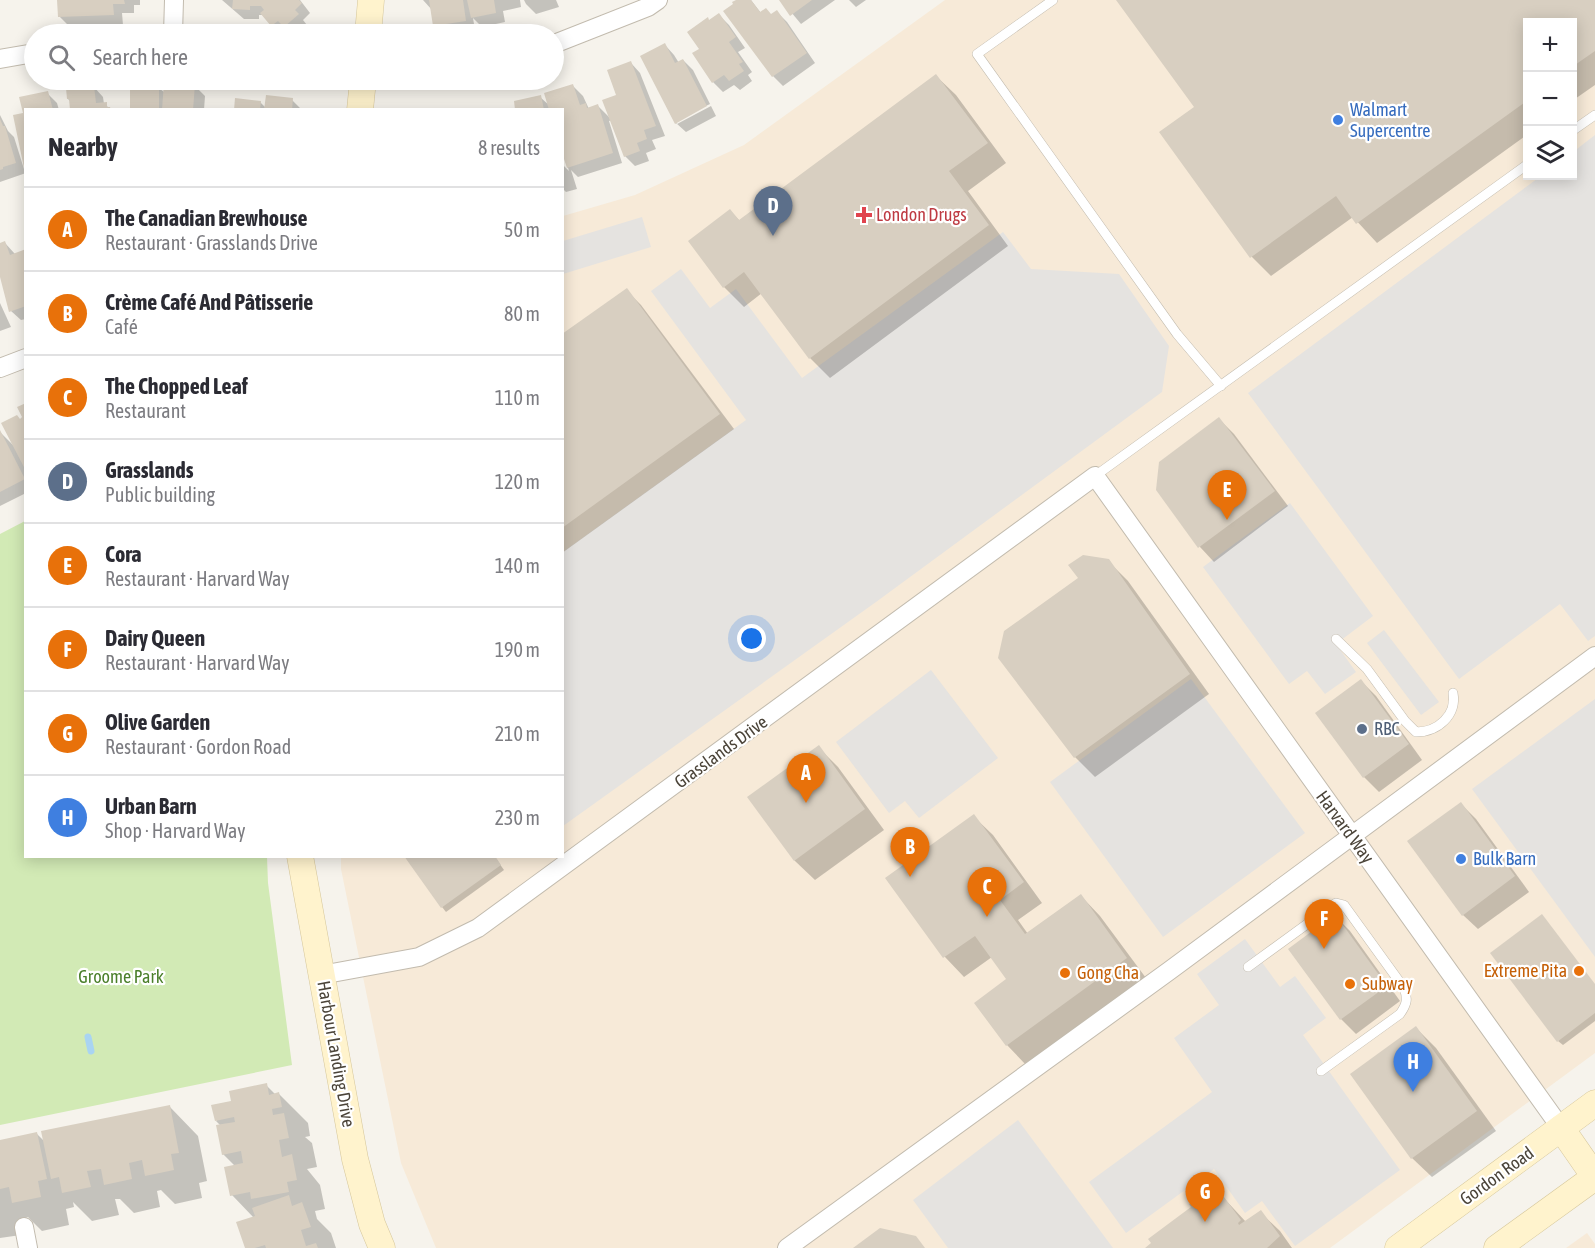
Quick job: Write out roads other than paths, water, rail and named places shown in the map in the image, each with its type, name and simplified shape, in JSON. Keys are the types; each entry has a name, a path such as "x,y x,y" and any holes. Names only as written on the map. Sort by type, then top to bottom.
{"street":[{"path":"173,24 174,0"},
{"path":"369,24 370,0"},
{"path":"564,40 648,7 658,0"},
{"path":"0,59 24,55"},
{"path":"360,108 362,90"},
{"path":"0,368 24,359"},
{"name":"Harvard Way","path":"1095,476 1595,1177"},
{"name":"Grasslands Drive","path":"321,975 418,957 478,928 1095,476"},
{"path":"787,1248 1169,971 1595,656"},
{"name":"Harbour Landing Drive","path":"300,858 355,1159 372,1224 382,1248"},
{"name":"Gordon Road","path":"1398,1248 1595,1103"},
{"path":"1497,1248 1595,1177"},
{"path":"24,1227 28,1248"}],"lane":[{"path":"1053,0 977,54 1177,334 1221,386"},
{"path":"1577,128 1595,115"},
{"path":"1095,476 1523,167"},
{"path":"1336,639 1367,669 1405,721 1416,732 1426,732 1451,715 1455,703 1453,693"},
{"path":"1248,967 1336,903 1344,904 1404,988 1407,996 1406,1005 1400,1014 1321,1071"}],"waterway":[{"path":"88,1037 91,1051"}],"place":[{"name":"Walmart Supercentre","path":"1338,120"},
{"name":"London Drugs","path":"864,215"},
{"name":"Grasslands","path":"773,236"},
{"name":"Cora","path":"1227,520"},
{"name":"RBC","path":"1362,729"},
{"name":"The Canadian Brewhouse","path":"806,803"},
{"name":"Bulk Barn","path":"1461,859"},
{"name":"Crème Café And Pâtisserie","path":"910,877"},
{"name":"The Chopped Leaf","path":"987,917"},
{"name":"Dairy Queen","path":"1324,949"},
{"name":"Extreme Pita","path":"1579,971"},
{"name":"Gong Cha","path":"1065,973"},
{"name":"Subway","path":"1350,984"},
{"name":"Urban Barn","path":"1413,1092"},
{"name":"Olive Garden","path":"1205,1222"}],"park label":[{"name":"Groome Park","path":"121,977"}]}
